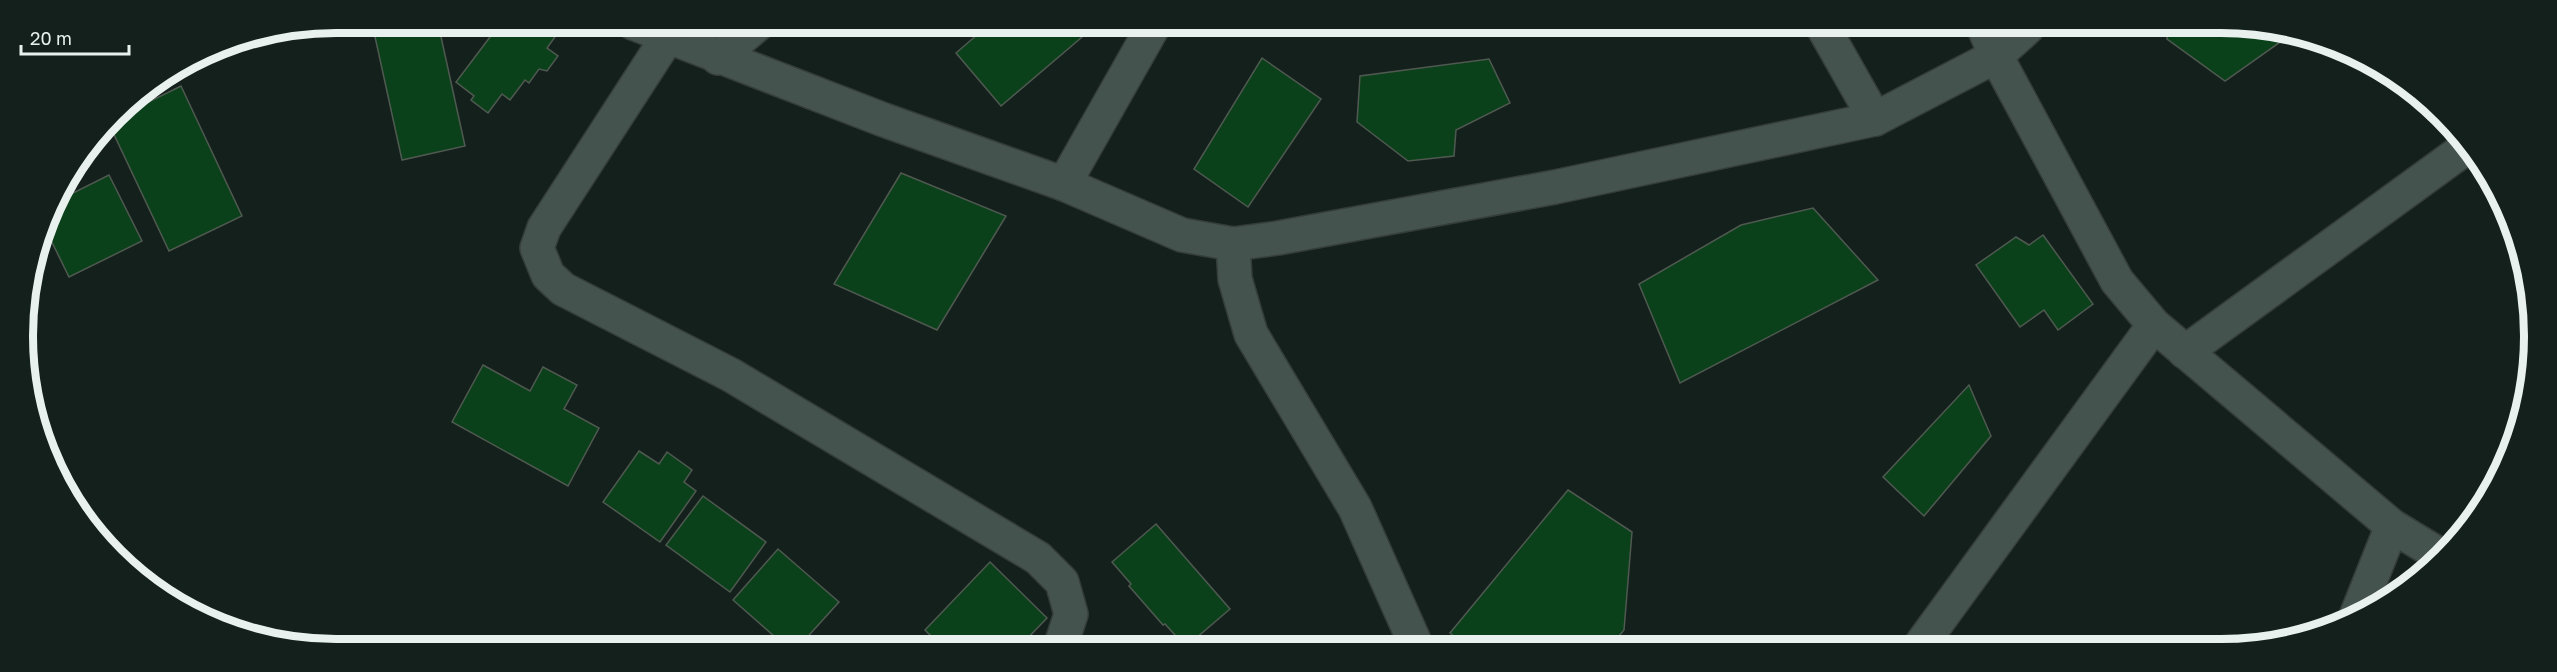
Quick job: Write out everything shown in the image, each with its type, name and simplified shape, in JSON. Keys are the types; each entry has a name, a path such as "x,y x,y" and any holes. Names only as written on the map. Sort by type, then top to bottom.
{"street":[{"path":"656,33 718,58 1064,184 1182,235 1233,244 1555,188 1875,118 1990,42 2014,33"},
{"path":"718,58 747,33"},
{"path":"1064,184 1149,33"},
{"path":"1825,33 1875,118"},
{"path":"667,38 544,228 537,248 548,275 563,289 731,375 1038,558 1062,582 1071,614 1063,639"},
{"path":"1990,42 2118,281 2154,325 2392,526 2434,551"},
{"path":"2185,351 2461,152"},
{"path":"1233,244 1235,279 1251,334 1355,508 1413,639"},
{"path":"1925,639 2154,325"},
{"path":"2361,605 2392,526"}],"building":[{"path":"374,33 440,33 465,146 402,160"},
{"path":"493,33 550,33 555,37 547,48 558,56 547,71 539,69 529,83 525,80 510,100 502,94 488,113 471,100 474,96 456,82"},
{"path":"1087,33 1001,106 956,53 978,34"},
{"path":"2167,33 2221,33 2283,40 2225,81 2167,39"},
{"path":"1262,58 1321,99 1248,207 1194,169"},
{"path":"1489,59 1510,103 1456,130 1454,156 1408,161 1357,122 1360,76"},
{"path":"181,86 242,216 169,251 113,131 136,108"},
{"path":"901,173 1006,216 937,330 834,284"},
{"path":"109,175 142,241 69,277 50,237 67,196"},
{"path":"1813,208 1878,280 1680,383 1639,284 1741,225"},
{"path":"2043,235 2093,304 2058,330 2044,310 2020,327 1976,265 2016,237 2029,245"},
{"path":"483,365 530,391 543,367 577,385 564,409 599,428 568,486 452,422"},
{"path":"1969,385 1991,436 1924,516 1883,477"},
{"path":"639,451 659,464 667,452 692,470 684,482 696,491 660,542 603,502"},
{"path":"1568,490 1632,532 1624,630 1617,639 1457,639 1450,633"},
{"path":"703,496 766,542 730,592 666,545"},
{"path":"1156,524 1230,609 1195,639 1179,639 1165,624 1163,625 1129,586 1131,584 1112,562"},
{"path":"778,549 839,602 806,639 777,639 733,600"},
{"path":"990,562 1047,618 1027,639 934,639 925,630"}]}
